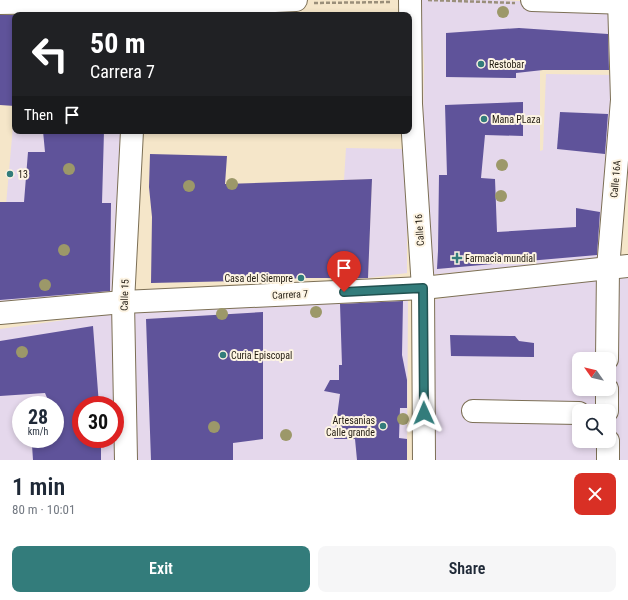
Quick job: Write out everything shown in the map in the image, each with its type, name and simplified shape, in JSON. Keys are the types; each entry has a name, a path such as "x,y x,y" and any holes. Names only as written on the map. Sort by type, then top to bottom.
{"street":[{"path":"0,3 136,5 143,7 296,0"},
{"name":"Calle 16","path":"410,0 410,12"},
{"path":"532,0 622,2"},
{"name":"Calle 16A","path":"608,352 618,267 622,100 622,2"},
{"name":"Calle 16","path":"412,119 423,288 424,460"},
{"name":"Calle 15","path":"126,460 123,302 132,134"},
{"name":"Carrera 7","path":"0,313 123,302 423,288 618,267"},
{"path":"473,411 572,413"},
{"path":"608,448 608,460"}],"shaded area":[{"path":"421,0 499,0 610,5 617,70 551,69 540,65 540,151 543,150 546,74 617,75 603,259 541,267 497,268 430,275 423,121 424,65"},
{"path":"23,8 127,9 127,12 23,12"},
{"path":"12,134 124,134 120,300 0,309 0,273"},
{"path":"346,148 405,149 407,179 407,273 368,278 372,179 344,180"},
{"path":"628,268 628,460 616,460 614,271"},
{"path":"590,277 600,282 600,352 572,352 572,396 600,396 601,404 572,404 572,448 602,448 603,460 431,460 433,300 483,291"},
{"path":"408,299 407,460 131,460 130,394 134,310"},
{"path":"115,313 117,396 72,396 72,448 118,448 118,460 0,460 0,329"}],"building":[{"path":"0,15 12,15 12,106 0,105"},
{"path":"519,28 608,34 609,70 543,70 516,73 516,78 446,77 446,33"},
{"path":"523,102 523,136 485,135 481,178 495,179 497,232 576,227 576,208 600,212 597,255 437,269 439,175 447,175 445,105"},
{"path":"560,112 608,114 605,154 557,149"},
{"path":"43,134 104,134 102,203 111,203 110,291 0,300 0,202 24,202 28,152 45,152"},
{"path":"150,154 227,156 225,184 372,179 368,278 307,278 151,283 152,217 149,187"},
{"path":"403,301 402,355 407,380 407,408 400,408 399,438 407,439 407,460 357,460 355,439 334,439 340,394 324,391 330,380 339,380 339,365 342,365 340,304"},
{"path":"263,312 263,439 233,443 233,460 151,460 146,319"},
{"path":"93,326 98,396 72,396 72,448 101,448 101,460 33,460 32,448 64,448 64,396 46,396 45,393 0,396 0,341"},
{"path":"450,335 515,336 519,341 534,343 534,357 451,356"}],"place":[{"name":"Restobar","path":"481,64"},
{"name":"Mana PLaza","path":"484,119"},
{"name":"13","path":"10,174"},
{"name":"Farmacia mundial","path":"457,258"},
{"name":"Casa del Siempre","path":"301,278"},
{"name":"Curia Episcopal","path":"223,355"},
{"name":"Artesanias Calle grande","path":"383,426"}],"route":[{"path":"344,292 423,288 424,413"}]}
